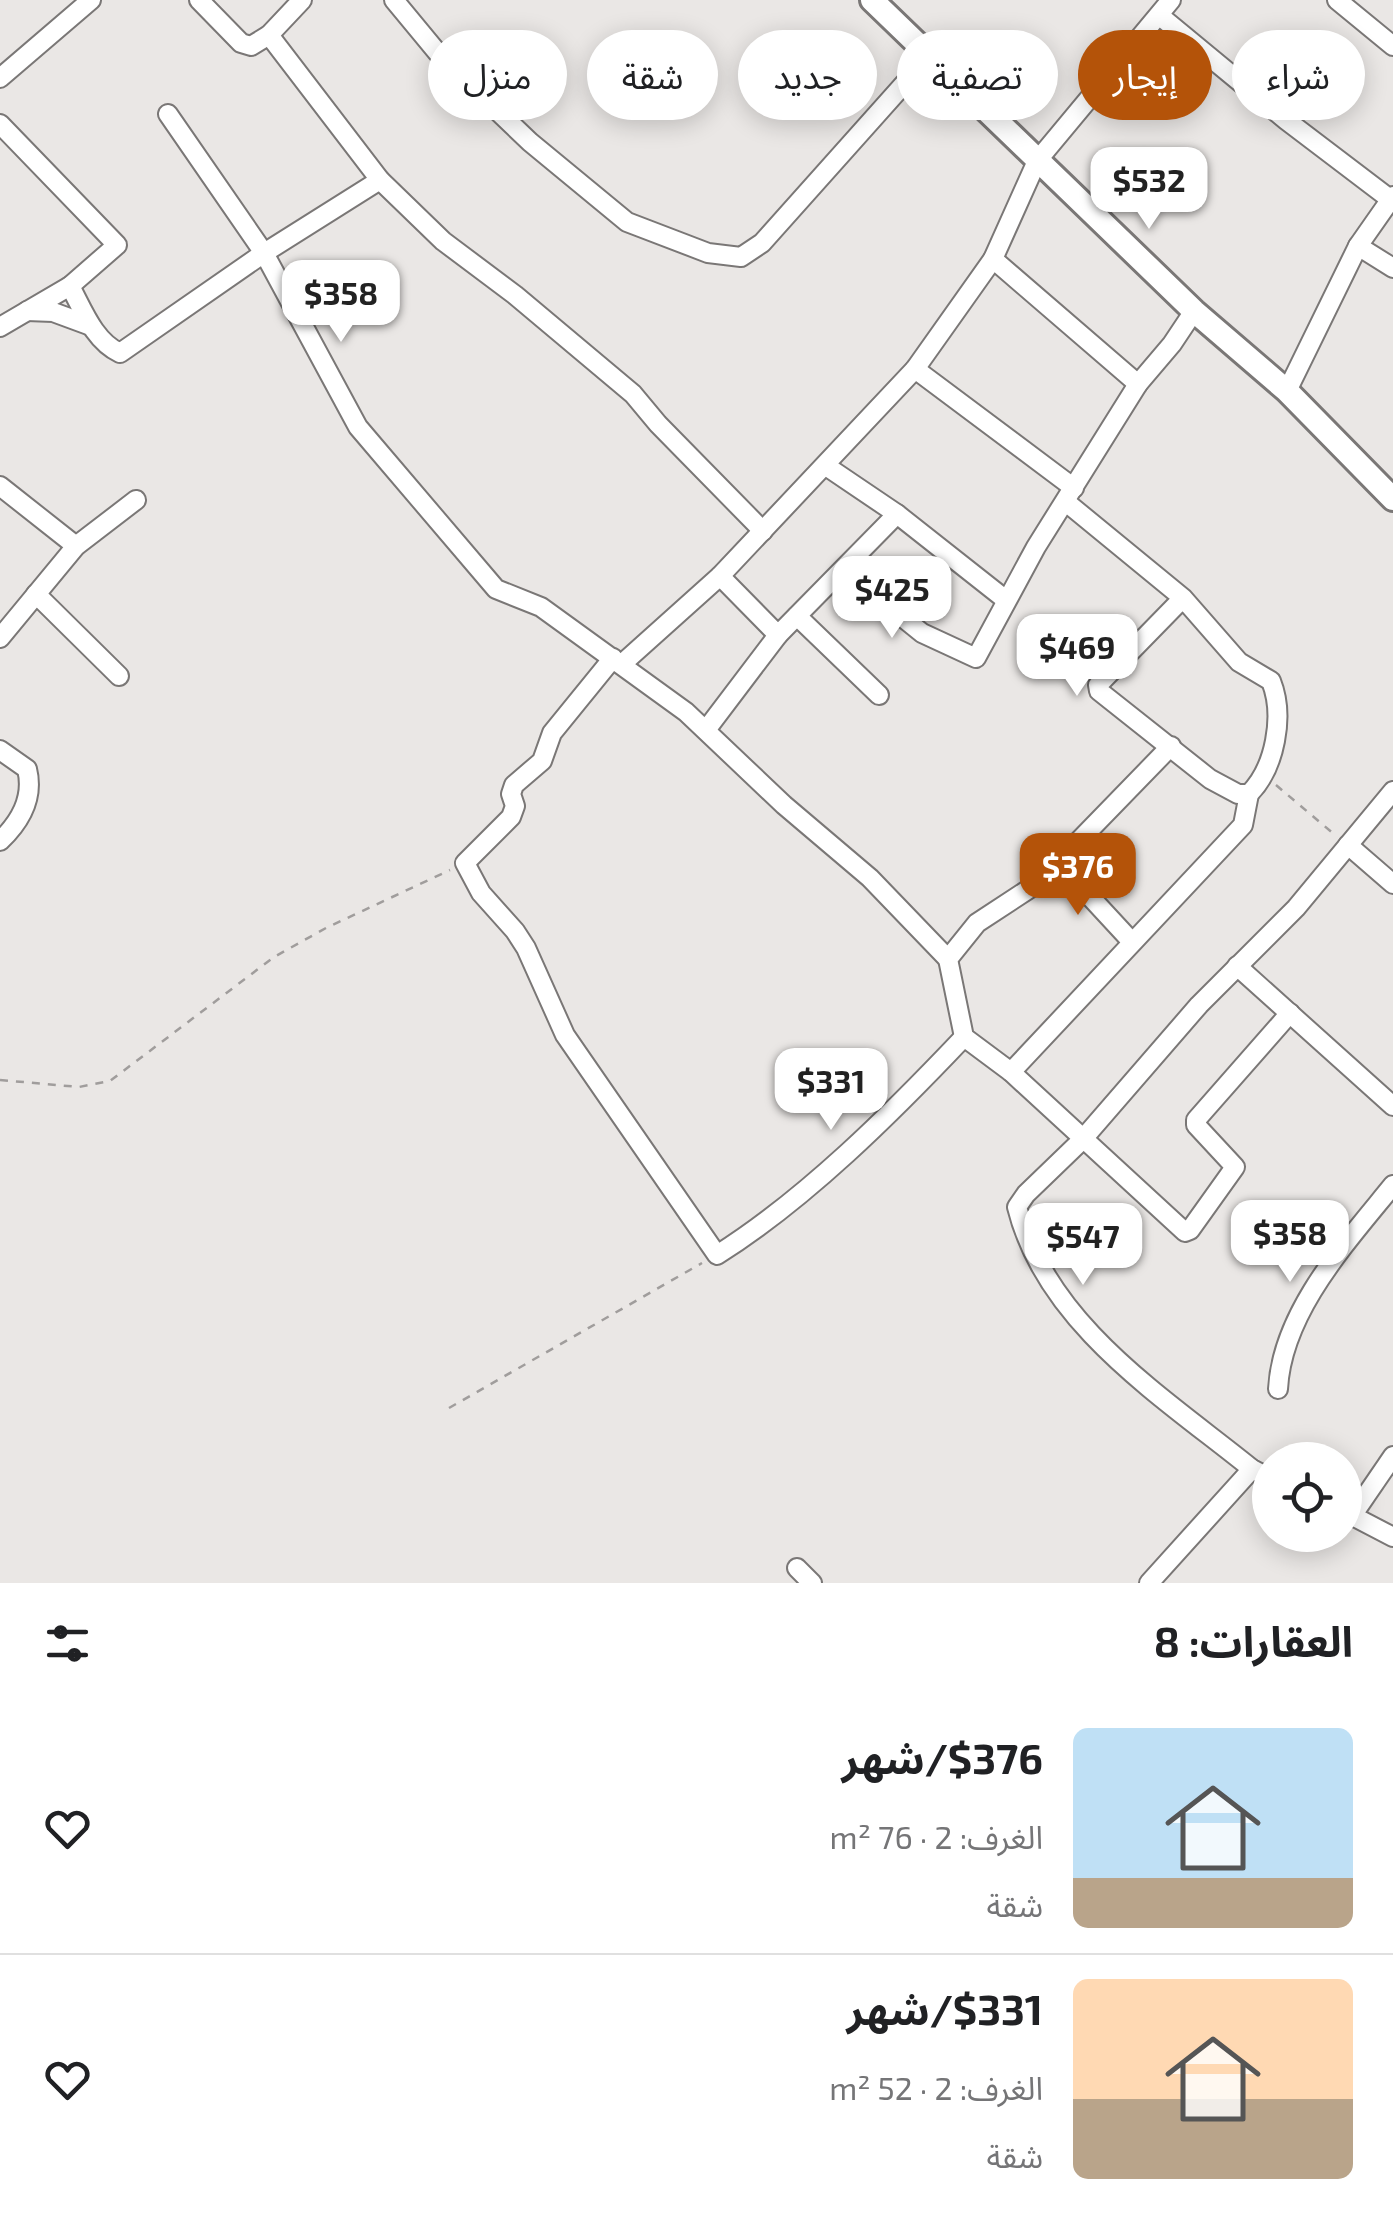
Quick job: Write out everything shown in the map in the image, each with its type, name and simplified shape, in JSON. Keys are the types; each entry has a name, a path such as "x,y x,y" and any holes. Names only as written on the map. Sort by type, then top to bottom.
{"main road":[{"path":"872,0 903,30"},
{"path":"995,120 1194,311 1286,391 1392,496"}],"street":[{"path":"0,78 91,0"},
{"path":"200,0 246,46 256,45 302,0"},
{"path":"394,0 442,58 552,162 627,222 708,253 741,257 762,243 897,93"},
{"path":"1337,0 1393,46"},
{"path":"964,1037 894,1110 754,1232 717,1255 565,1035 526,948 481,893 465,862 511,817 515,806 512,788 542,761 552,733 618,661 720,576 915,369 993,259 1037,161 1166,8 1286,120 1392,197 1358,246 1286,391"},
{"path":"269,34 380,180 444,241 634,394 762,531"},
{"path":"168,114 264,253 358,427 496,589 541,607 618,661 706,730 784,805 870,878 948,959 964,1037 1010,1072 1181,1231 1190,1230 1236,1168 1196,1125 1196,1120 1290,1014"},
{"path":"0,124 117,246 70,286 0,326"},
{"path":"70,286 91,326 110,348 120,353 264,253 380,180"},
{"path":"1358,246 1393,268"},
{"path":"993,259 1138,384"},
{"path":"26,311 53,312 91,326"},
{"path":"844,570 922,633 974,658 978,656 1036,547 1138,384 1194,311"},
{"path":"915,369 1070,495 1183,598 1239,662 1271,681 1277,737 1263,774 1249,794 1243,825 1010,1072"},
{"path":"826,466 896,514 1006,600"},
{"path":"0,486 76,546"},
{"path":"0,638 76,546 136,500"},
{"path":"706,730 778,635 896,514"},
{"path":"720,576 778,635"},
{"path":"36,594 119,676"},
{"path":"1183,598 1098,685 1102,696 1210,779 1238,794 1249,794"},
{"path":"797,616 878,694"},
{"path":"948,959 977,923 1038,883 1171,746"},
{"path":"0,750 28,768 31,785 26,806 12,830 0,841"},
{"path":"1148,1583 1252,1469 1118,1358 1048,1283 1024,1233 1017,1207 1296,908 1393,791"},
{"path":"1348,846 1393,884"},
{"path":"1058,862 1132,942"},
{"path":"1238,966 1393,1106"},
{"path":"1278,1389 1281,1356 1298,1316 1340,1250 1393,1184"},
{"path":"1362,1496 1393,1456"},
{"path":"1362,1521 1393,1537"},
{"path":"797,1568 812,1583"}],"path":[{"path":"1263,774 1348,846"},
{"path":"0,1080 79,1087 110,1081 274,957 465,862"},
{"path":"449,1408 717,1255"}]}
